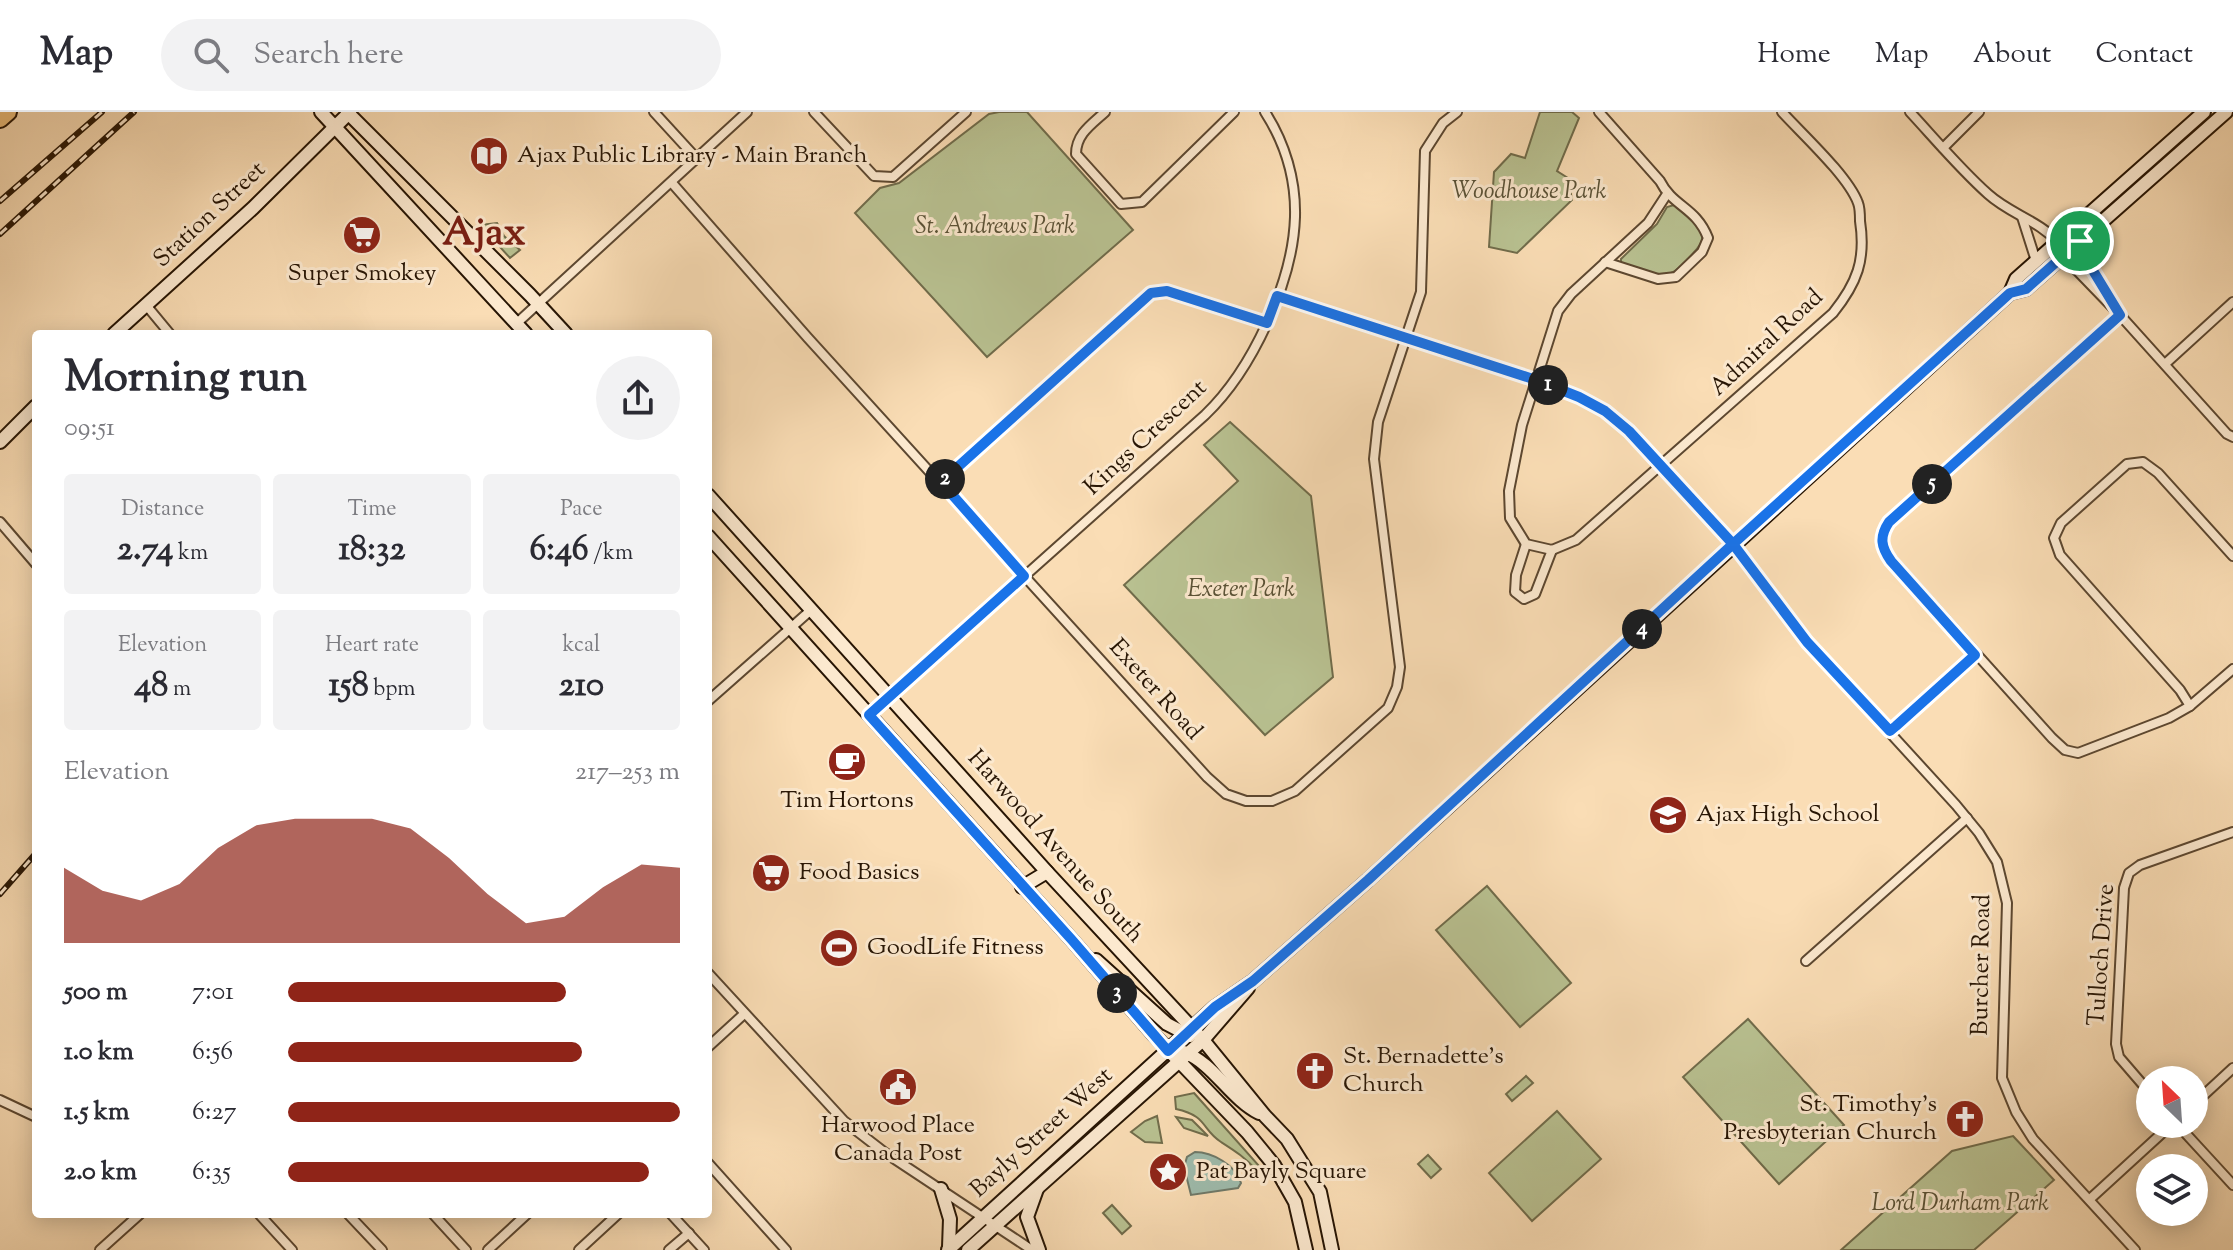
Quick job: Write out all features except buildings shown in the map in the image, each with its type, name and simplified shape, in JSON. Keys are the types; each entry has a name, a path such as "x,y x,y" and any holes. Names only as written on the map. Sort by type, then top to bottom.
{"highway":[{"path":"0,119 8,112"}],"main road":[{"path":"321,112 523,330"},
{"path":"349,112 562,330"},
{"name":"Station Street","path":"118,330 253,208 349,112"},
{"path":"1253,981 1368,880 2010,293 2016,279 2036,261 2080,241 2204,112"},
{"path":"2010,293 2026,289 2061,249 2123,194 2226,112"},
{"path":"0,442 32,410"},
{"name":"Harwood Avenue South","path":"712,499 1188,1031 1203,1040 1287,1139 1320,1192 1332,1250"},
{"name":"Harwood Avenue South","path":"712,540 1168,1051"},
{"path":"1022,887 1047,872"},
{"path":"1072,940 1167,1024 1188,1031"},
{"name":"Bayly Street West","path":"948,1248 1215,1007 1253,981"},
{"name":"Bayly Street West","path":"968,1250 1203,1040 1253,981"},
{"path":"1168,1051 1177,1049 1274,1165 1295,1202 1306,1250"},
{"path":"1184,1057 1201,1061 1246,1106 1265,1116"},
{"path":"1038,1188 1027,1217 1039,1250"},
{"path":"941,1189 950,1219 948,1248"}],"street":[{"path":"654,112 697,159"},
{"path":"517,323 747,112"},
{"path":"814,112 874,176 883,178 893,177 966,112"},
{"path":"1105,112 1080,135 1076,154 1121,204 1142,202 1234,112"},
{"name":"Kings Crescent","path":"869,715 1217,403 1244,369 1267,323 1293,243 1294,190 1291,170 1274,126 1265,112"},
{"name":"Exeter Road","path":"672,183 808,338 1207,777 1226,794 1246,801 1272,801 1295,791 1388,708 1397,687 1400,667 1374,459 1378,422 1421,292 1425,151 1443,123 1457,112"},
{"path":"1599,112 1660,181 1667,194 1702,222 1708,238 1702,252 1676,277 1658,279 1605,262"},
{"name":"Admiral Road","path":"1552,550 1576,540 1833,313 1851,290 1860,265 1863,236 1858,203 1841,178 1782,112"},
{"path":"1910,112 1987,194 2014,214 2033,220 2233,437"},
{"path":"1943,148 1979,112"},
{"path":"1526,544 1515,583 1515,592 1524,599 1535,594 1552,550 1526,544 1510,518 1509,491 1522,425 1558,311 1571,294 1648,223 1667,194"},
{"path":"2022,217 2036,261"},
{"path":"2080,241 2086,259 2120,315"},
{"path":"941,482 1151,293 1167,291 1267,323"},
{"name":"Burcher Road","path":"1277,296 1536,380 1579,397 1605,411 1662,465 1733,544 1807,642 1967,818 1997,862 2007,903 2002,1078 2016,1112 2033,1139 2135,1250"},
{"path":"2165,364 2233,302"},
{"path":"146,305 167,330"},
{"path":"2120,315 1889,522 1881,540 1884,551 1975,655 2065,750 2078,753 2169,718 2190,706 2233,669"},
{"path":"2190,706 2180,690 2060,555 2054,538 2061,523 2127,464 2143,462 2158,473 2233,556"},
{"path":"0,522 32,559"},
{"path":"712,697 811,610"},
{"path":"1890,731 1975,655"},
{"path":"1806,961 1967,818"},
{"name":"Tulloch Drive","path":"2136,1077 2119,1057 2116,1044 2124,888 2129,873 2140,865 2233,832"},
{"path":"712,978 844,1121 884,1152 1032,1250"},
{"path":"712,1043 744,1014"},
{"path":"2208,1091 2233,1068"},
{"path":"0,1100 32,1115"},
{"path":"2090,1199 2159,1138"},
{"path":"2188,1138 2233,1185"},
{"path":"712,1167 786,1250"},
{"path":"100,1250 136,1218"},
{"path":"263,1218 292,1250"},
{"path":"352,1218 382,1250"},
{"path":"437,1218 466,1250"},
{"path":"488,1250 523,1218"},
{"path":"579,1250 614,1218"},
{"path":"675,1218 704,1250"},
{"path":"669,1250 689,1233"}],"green space":[{"name":"St. Andrews Park","path":"1027,112 1133,230 987,357 855,213 880,188 899,183 989,114"},
{"name":"Woodhouse Park","path":"1540,112 1572,112 1579,118 1557,171 1568,178 1572,200 1517,253 1489,247 1494,172 1511,154 1525,158"},
{"path":"1674,205 1684,210 1700,229 1702,239 1691,255 1677,270 1666,274 1645,272 1621,263 1621,259 1657,224 1667,207"},
{"path":"497,223 504,236 520,250 510,258 480,225"},
{"name":"Exeter Park","path":"1230,422 1311,496 1333,677 1265,735 1124,585 1238,481 1204,445"},
{"path":"1487,886 1571,983 1520,1027 1436,930"},
{"path":"1748,1019 1844,1125 1779,1184 1683,1077"},
{"path":"1526,1076 1533,1083 1512,1101 1506,1094"},
{"path":"1194,1093 1260,1167 1256,1170 1215,1137 1194,1115 1176,1109 1175,1097"},
{"path":"1557,1111 1601,1159 1532,1221 1489,1173"},
{"path":"1157,1116 1162,1143 1145,1142 1131,1132 1145,1121"},
{"path":"1176,1117 1192,1120 1208,1136 1184,1128"},
{"name":"Lord Durham Park","path":"2013,1136 2054,1180 1974,1250 1841,1250 1952,1151"},
{"path":"1428,1155 1441,1169 1431,1178 1418,1164"},
{"path":"1112,1205 1131,1226 1122,1234 1103,1213"}],"shaded area":[{"path":"1195,1152 1216,1157 1229,1165 1241,1183 1238,1188 1191,1195 1184,1167 1187,1157"}],"railway":[{"path":"0,201 102,112"},
{"path":"0,234 134,112"},
{"path":"0,894 32,858"}],"place":[{"name":"Ajax Public Library - Main Branch","path":"489,156"},
{"name":"Super Smokey","path":"362,235"},
{"name":"Tim Hortons","path":"847,762"},
{"name":"Ajax High School","path":"1668,815"},
{"name":"Food Basics","path":"771,873"},
{"name":"GoodLife Fitness","path":"839,948"},
{"name":"St. Bernadette's Church","path":"1315,1071"},
{"name":"Harwood Place Canada Post","path":"898,1087"},
{"name":"St. Timothy's Presbyterian Church","path":"1965,1119"},
{"name":"Pat Bayly Square","path":"1168,1172"}],"district":[{"name":"Ajax","path":"484,234"}],"route":[{"path":"2080,241 2026,289 2010,293 1733,544 1629,431 1605,411 1579,397 1536,380 1277,296 1267,323 1167,291 1151,293 941,482 1024,576 869,715 1168,1051 1215,1007 1253,981 1368,880 1733,544 1807,642 1890,731 1896,726 1975,655 1891,561 1881,540 1883,531 1889,522 2120,315 2086,259 2080,241"}]}
